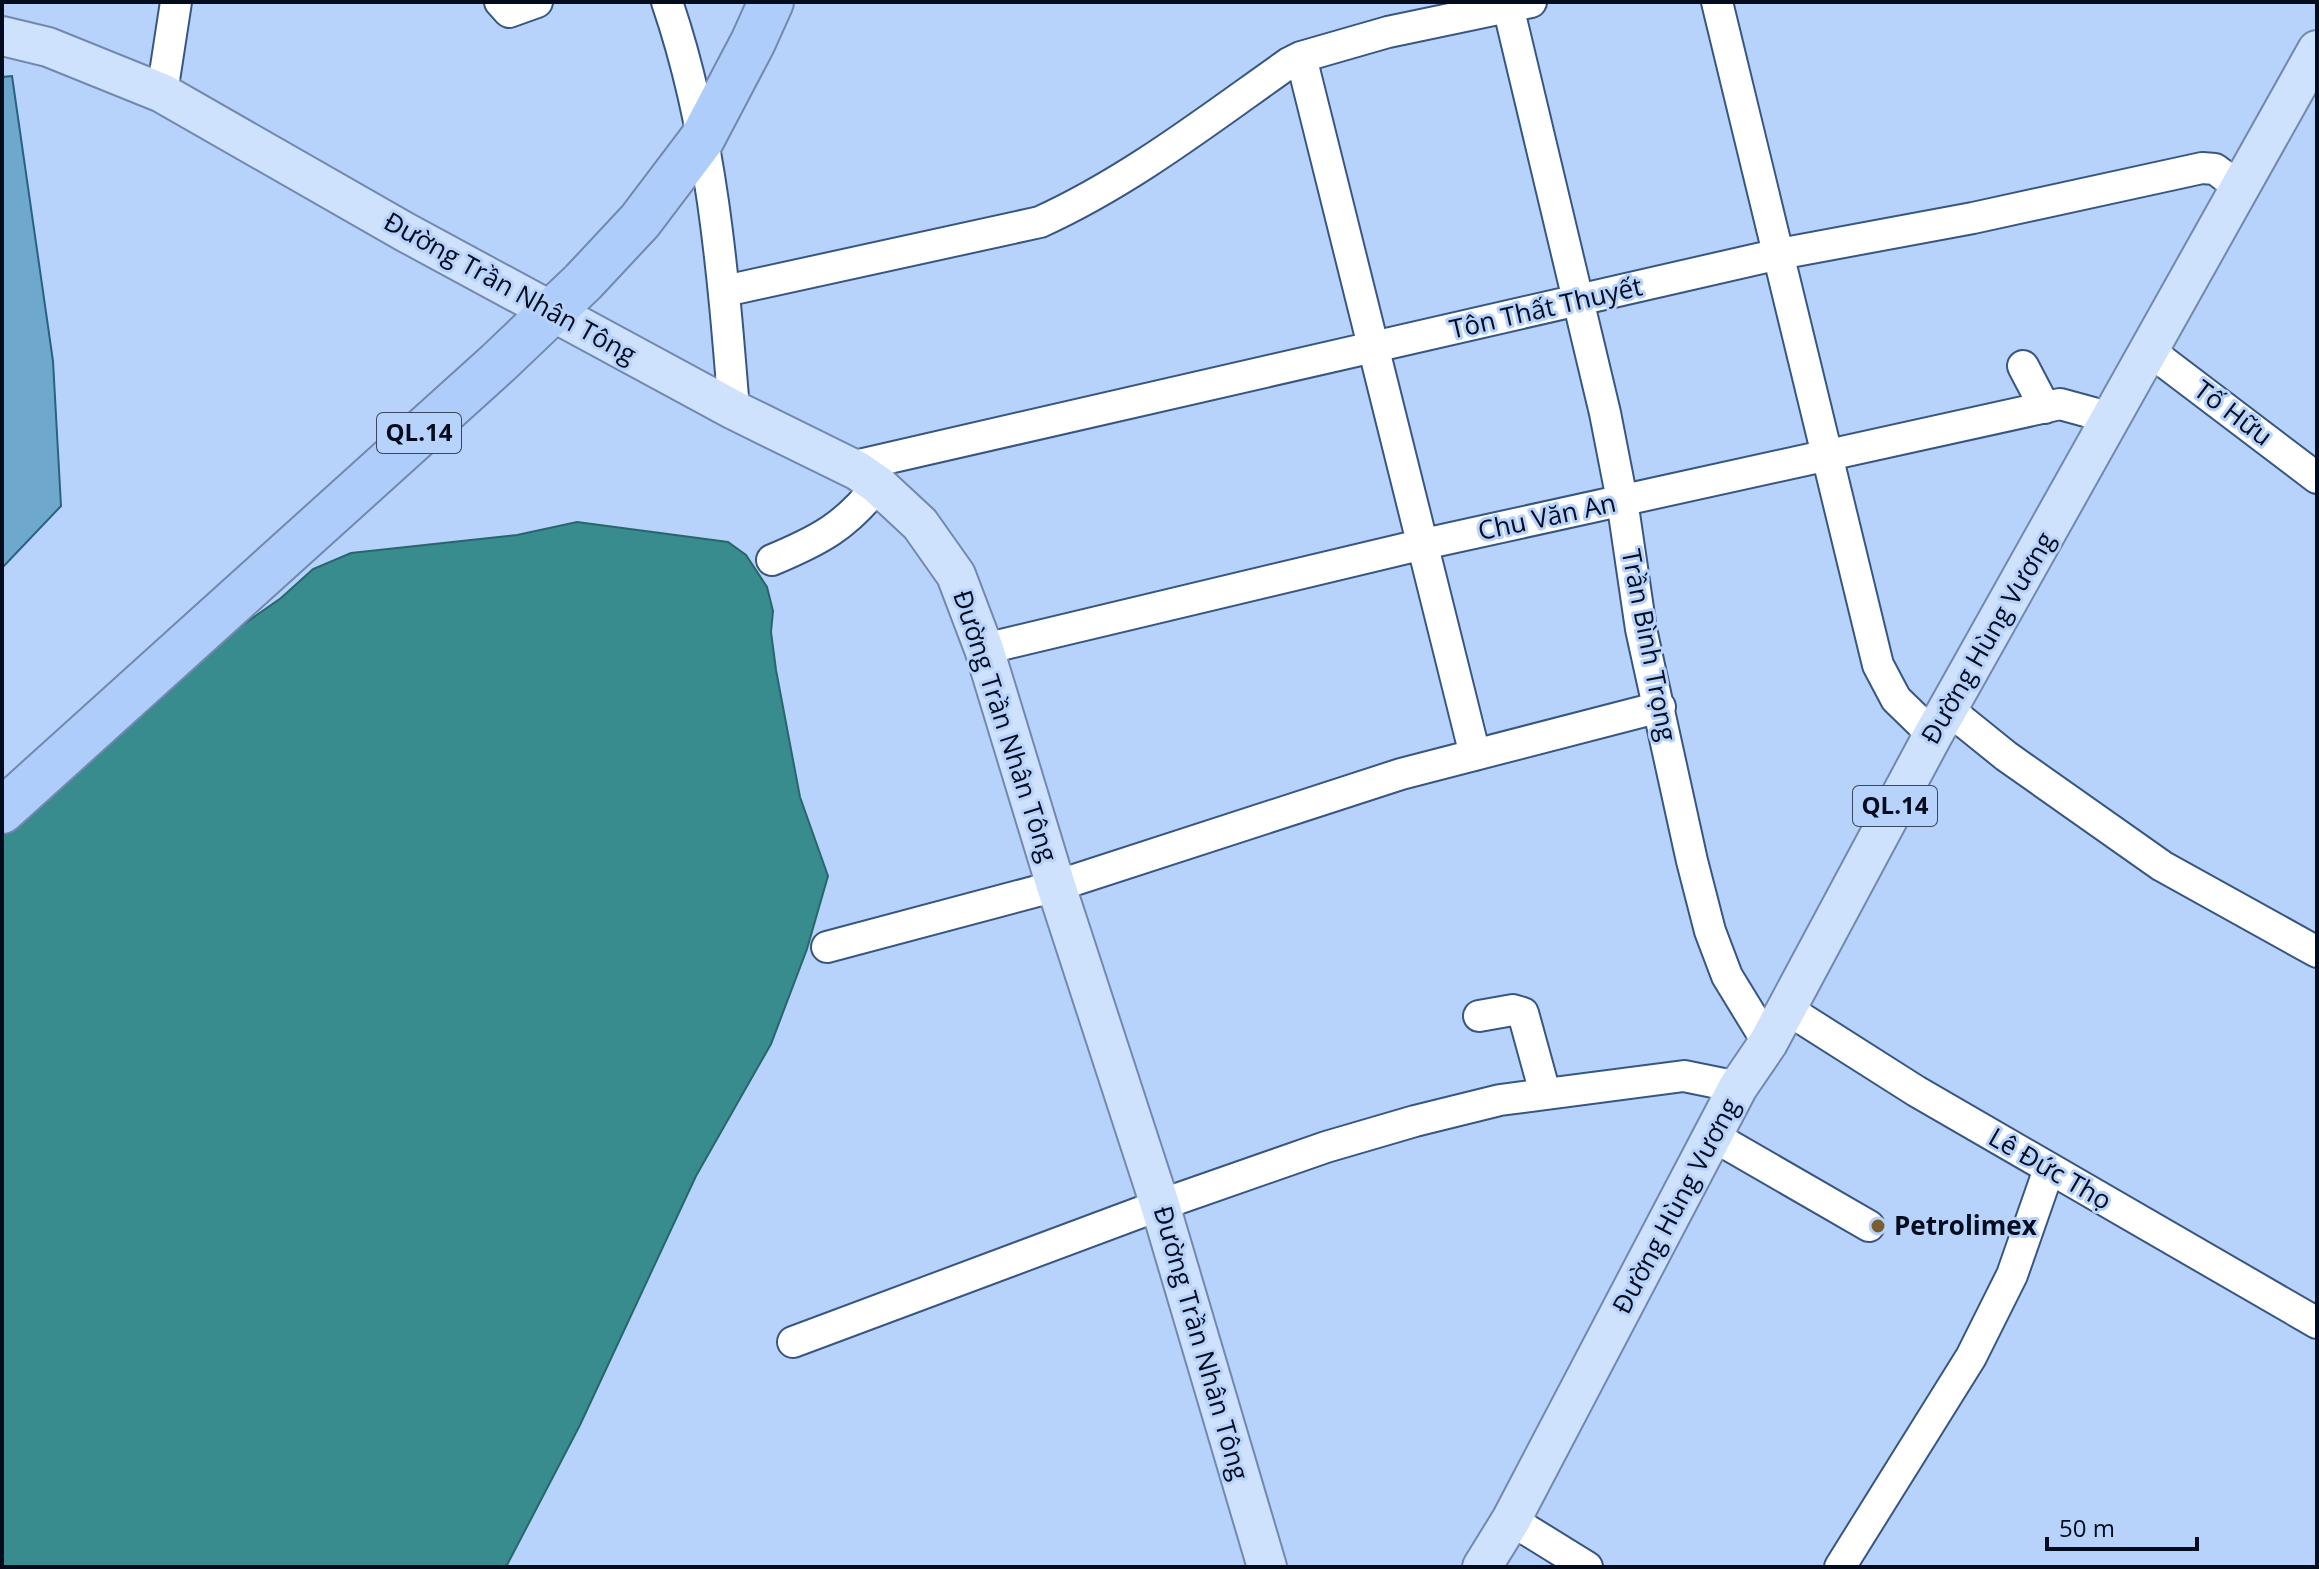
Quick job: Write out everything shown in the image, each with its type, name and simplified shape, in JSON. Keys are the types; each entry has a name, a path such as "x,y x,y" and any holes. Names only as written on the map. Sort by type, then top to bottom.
{"highway":[{"name":"QL.14","path":"2,811 552,312 640,221 702,139 771,2"}],"main road":[{"name":"Đường Trần Nhân Tông","path":"2,36 48,47 162,93 405,232 734,410 864,476 920,524 956,575 984,649 1056,886 1160,1205 1267,1567"},
{"name":"Đường Hùng Vương","path":"1482,1567 1511,1520 1738,1087 1787,1009 2147,349 2317,50"}],"street":[{"path":"162,93 176,2"},
{"path":"500,2 509,12 537,2"},
{"path":"667,2 686,59 702,139 725,291 734,410"},
{"path":"1717,2 1878,665 1896,699 2006,756 2162,866 2317,952"},
{"path":"725,291 1040,222 1138,169 1301,57 1376,35 1516,4"},
{"name":"Trần Bình Trọng","path":"1516,4 1578,301 1605,413 1622,500 1641,629 1679,806 1710,931 1727,976 1768,1043"},
{"path":"1301,57 1475,755"},
{"name":"Tôn Thất Thuyết","path":"864,476 1372,347 1779,254 1973,218 2202,168 2215,169 2239,187"},
{"name":"Tố Hữu","path":"2147,349 2317,478"},
{"path":"2023,366 2045,408"},
{"name":"Chu Văn An","path":"984,649 1424,544 2060,404 2093,413 2108,425"},
{"path":"772,560 836,529 861,507 864,476"},
{"path":"827,947 1056,886 1349,790 1660,707"},
{"name":"Lê Đức Thọ","path":"1787,1009 1916,1091 2317,1323"},
{"path":"1479,1016 1513,1010 1523,1013 1545,1093"},
{"path":"793,1342 1160,1205 1326,1147 1400,1125 1500,1100 1684,1076 1738,1087"},
{"path":"1713,1136 1869,1226"},
{"path":"1840,1567 1971,1357 2012,1275 2049,1169"},
{"path":"1511,1520 1587,1567"}],"shaded area":[{"path":"577,522 728,542 746,555 767,587 773,611 771,632 776,670 800,797 828,876 807,949 771,1044 696,1176 580,1425 506,1567 2,1567 2,830 42,782 145,713 228,635 281,598 313,569 351,553 517,535"}],"building":[{"path":"12,76 53,361 61,506 2,568 2,77"}],"place":[{"name":"Petrolimex","path":"1878,1226"}]}
